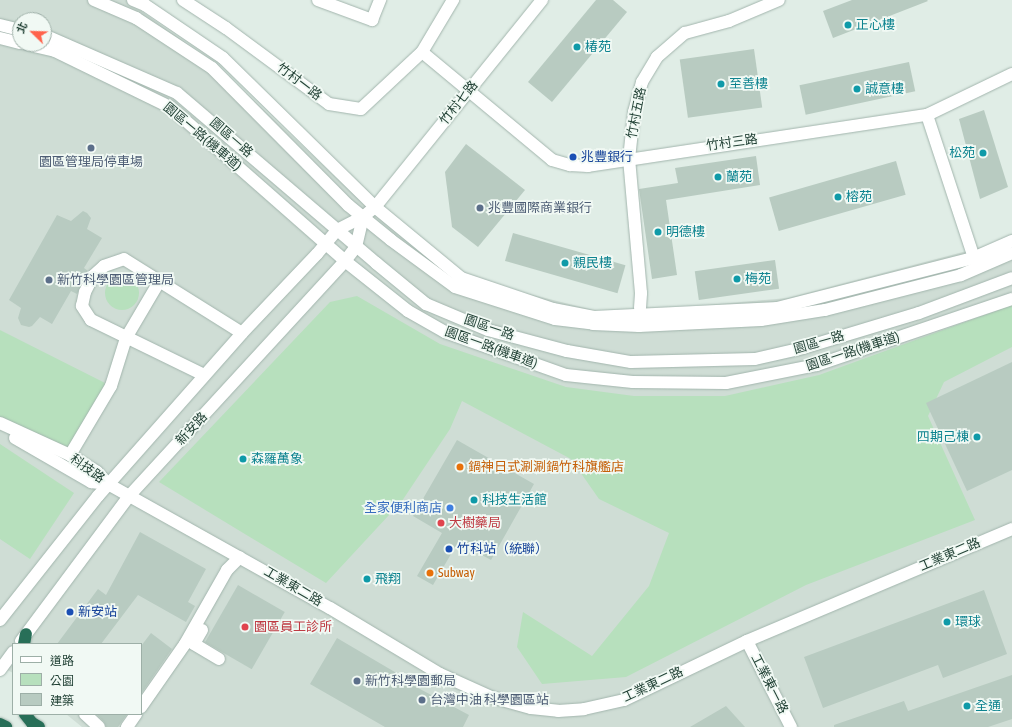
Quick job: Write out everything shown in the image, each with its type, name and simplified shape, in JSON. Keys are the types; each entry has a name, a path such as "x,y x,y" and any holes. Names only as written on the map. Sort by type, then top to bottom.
{"highway":[{"path":"26,715 32,723 39,727"},
{"path":"0,724 6,727"}],"street":[{"path":"94,0 136,18 212,68 348,205 455,287 555,319 592,324 639,326 761,320 825,310 961,274 1012,253"},
{"path":"133,0 145,5 223,58 375,207 461,278 553,309 594,317 777,308 973,258 1012,241"},
{"name":"竹村一路","path":"183,0 226,28 329,104 361,109 422,52"},
{"path":"318,0 372,20 380,0"},
{"path":"453,0 422,52 469,90"},
{"name":"竹村七路","path":"375,207 542,0"},
{"name":"竹村五路","path":"640,308 641,293 629,159 634,112 642,82 657,57 685,33 728,21 779,0"},
{"path":"0,25 12,28"},
{"path":"0,38 12,41"},
{"name":"園區一路","path":"52,38 177,93 356,247 426,304 488,330 567,351 631,362 755,359 803,348 919,313 1012,278"},
{"name":"園區一路(機車道)","path":"52,50 170,107 345,261 408,311 445,332 566,375 633,382 726,383 817,365 1012,299"},
{"name":"竹村三路","path":"469,90 552,160 570,165 588,166 927,115 1012,74"},
{"path":"927,115 972,252"},
{"name":"新安路","path":"0,620 108,484 242,333 326,244 337,230 363,217 375,207"},
{"name":"新安路","path":"24,642 130,494 345,261 356,247 363,217"},
{"path":"204,375 91,320 82,306 85,292 93,276 104,266 124,259 242,333"},
{"path":"70,455 111,386 126,338 159,282"},
{"name":"科技路","path":"0,423 70,455 97,472 108,484"},
{"name":"科技路","path":"0,429 91,482 108,484"},
{"name":"工業東二路","path":"108,484 130,494 440,674 491,696 530,708 558,711 584,709 624,700 747,641 1012,529"},
{"path":"220,659 194,644 234,574 240,557"},
{"path":"142,706 185,644 227,570 240,557"},
{"name":"工業東一路","path":"747,641 791,727"},
{"path":"0,670 12,653"},
{"path":"86,715 99,727"},
{"path":"127,727 135,715"}],"shaded area":[{"path":"0,0 126,0 214,63 358,198 461,277 597,311 651,310 788,298 986,246 1012,234 1012,727 82,727 67,715 142,715 142,643 12,643 12,672 0,666"}],"green space":[{"path":"119,276 125,276 134,281 138,287 138,299 134,305 125,310 119,310 110,305 105,296 105,290 110,281"},
{"path":"357,296 440,344 566,387 634,396 725,396 819,375 1012,305 1012,347 944,382 928,416 975,520 806,585 626,677 542,684 517,647 523,612 592,656 649,586 669,533 599,499 571,459 462,401 450,429 402,501 326,583 159,482 330,302"},
{"path":"0,330 111,386 70,455 0,423"},
{"path":"0,444 74,493 30,559 0,539"}],"building":[{"name":"椿苑","path":"596,0 613,0 627,12 552,102 528,82"},
{"name":"正心樓","path":"852,0 928,1 833,38 823,11"},
{"name":"至善樓","path":"754,49 762,107 688,118 680,59"},
{"name":"誠意樓","path":"909,62 915,91 806,115 799,85"},
{"name":"松苑","path":"984,110 1008,187 980,199 959,119"},
{"name":"兆豐國際商業銀行","path":"466,144 525,190 478,247 452,227 445,172"},
{"path":"756,156 760,185 666,200 677,275 652,279 639,189 678,183 675,168"},
{"name":"榕苑","path":"896,161 906,195 779,231 769,197"},
{"name":"新竹科學園區管理局","path":"83,211 91,218 87,229 102,238 84,268 88,271 77,294 71,291 52,324 40,317 32,326 29,327 21,325 18,318 21,308 9,300 57,215 71,221"},
{"name":"親民樓","path":"513,233 625,265 617,293 505,261"},
{"name":"梅苑","path":"775,260 779,289 699,300 695,271"},
{"name":"四期己棟","path":"1012,362 1012,470 967,491 926,403"},
{"name":"科技生活館","path":"457,440 534,484 491,560 458,542 433,585 417,576 442,533 413,516"},
{"path":"140,532 206,569 188,602 195,606 186,622 138,595 102,643 58,643 98,589 106,595"},
{"name":"園區員工診所","path":"238,585 285,612 252,669 205,642"},
{"name":"環球","path":"984,590 1007,654 943,678 938,665 823,708 804,657"},
{"path":"151,633 172,649 142,693 142,645"},
{"name":"新竹科學園郵局","path":"337,638 405,678 403,680 469,715 463,727 385,727 310,684"},
{"name":"全通","path":"1012,675 1012,719 988,727 834,727 834,725 904,701 908,711"},
{"path":"726,706 745,727 690,727"},
{"path":"97,715 126,715 118,727 106,727 104,722"}],"place":[{"name":"正心樓","path":"848,25"},
{"name":"椿苑","path":"577,47"},
{"name":"至善樓","path":"721,84"},
{"name":"誠意樓","path":"857,89"},
{"name":"園區管理局停車場","path":"91,148"},
{"name":"松苑","path":"983,153"},
{"name":"兆豐銀行","path":"573,157"},
{"name":"蘭苑","path":"718,177"},
{"name":"榕苑","path":"838,197"},
{"name":"兆豐國際商業銀行","path":"480,208"},
{"name":"明德樓","path":"658,232"},
{"name":"親民樓","path":"565,263"},
{"name":"梅苑","path":"737,279"},
{"name":"新竹科學園區管理局","path":"49,280"},
{"name":"四期己棟","path":"977,437"},
{"name":"森羅萬象","path":"243,459"},
{"name":"鍋神日式涮涮鍋竹科旗艦店","path":"460,467"},
{"name":"科技生活館","path":"474,500"},
{"name":"全家便利商店","path":"450,508"},
{"name":"大樹藥局","path":"441,523"},
{"name":"竹科站（統聯）","path":"449,549"},
{"name":"Subway","path":"430,573"},
{"name":"飛翔","path":"367,579"},
{"name":"新安站","path":"70,612"},
{"name":"環球","path":"947,622"},
{"name":"園區員工診所","path":"245,627"},
{"name":"新竹科學園郵局","path":"357,681"},
{"name":"台灣中油 科學園區站","path":"422,700"},
{"name":"全通","path":"967,706"}]}
